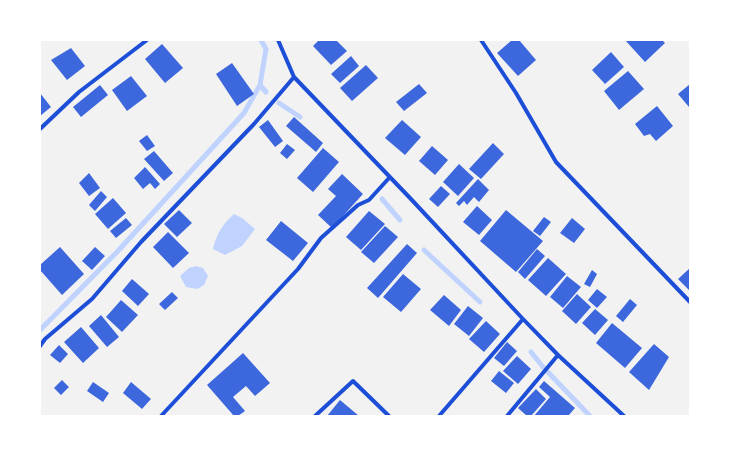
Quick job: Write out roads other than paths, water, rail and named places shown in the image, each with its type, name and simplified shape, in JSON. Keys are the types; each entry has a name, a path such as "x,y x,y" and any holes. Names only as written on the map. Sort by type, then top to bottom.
{"street":[{"path":"40,129 79,92 147,40"},
{"path":"278,40 294,78 558,355 624,416"},
{"path":"481,40 516,93 556,162 690,302"},
{"path":"40,346 45,339 92,298 141,242 254,124 294,78"},
{"path":"161,416 298,268 321,238 358,205 369,200 390,177"},
{"path":"439,416 523,319"},
{"path":"507,416 558,355"},
{"path":"315,416 353,381 389,416"}],"water":[{"path":"234,214 242,218 255,229 242,246 225,255 213,249 220,230"},
{"path":"196,266 203,268 208,276 204,285 197,289 186,287 180,276 189,268"}],"waterway":[{"path":"40,330 117,252 244,113 260,85 266,49 261,40"},
{"path":"260,85 266,92"},
{"path":"279,103 300,117"},
{"path":"382,199 400,220"},
{"path":"424,250 480,302"},
{"path":"531,352 543,367 590,416"}]}
